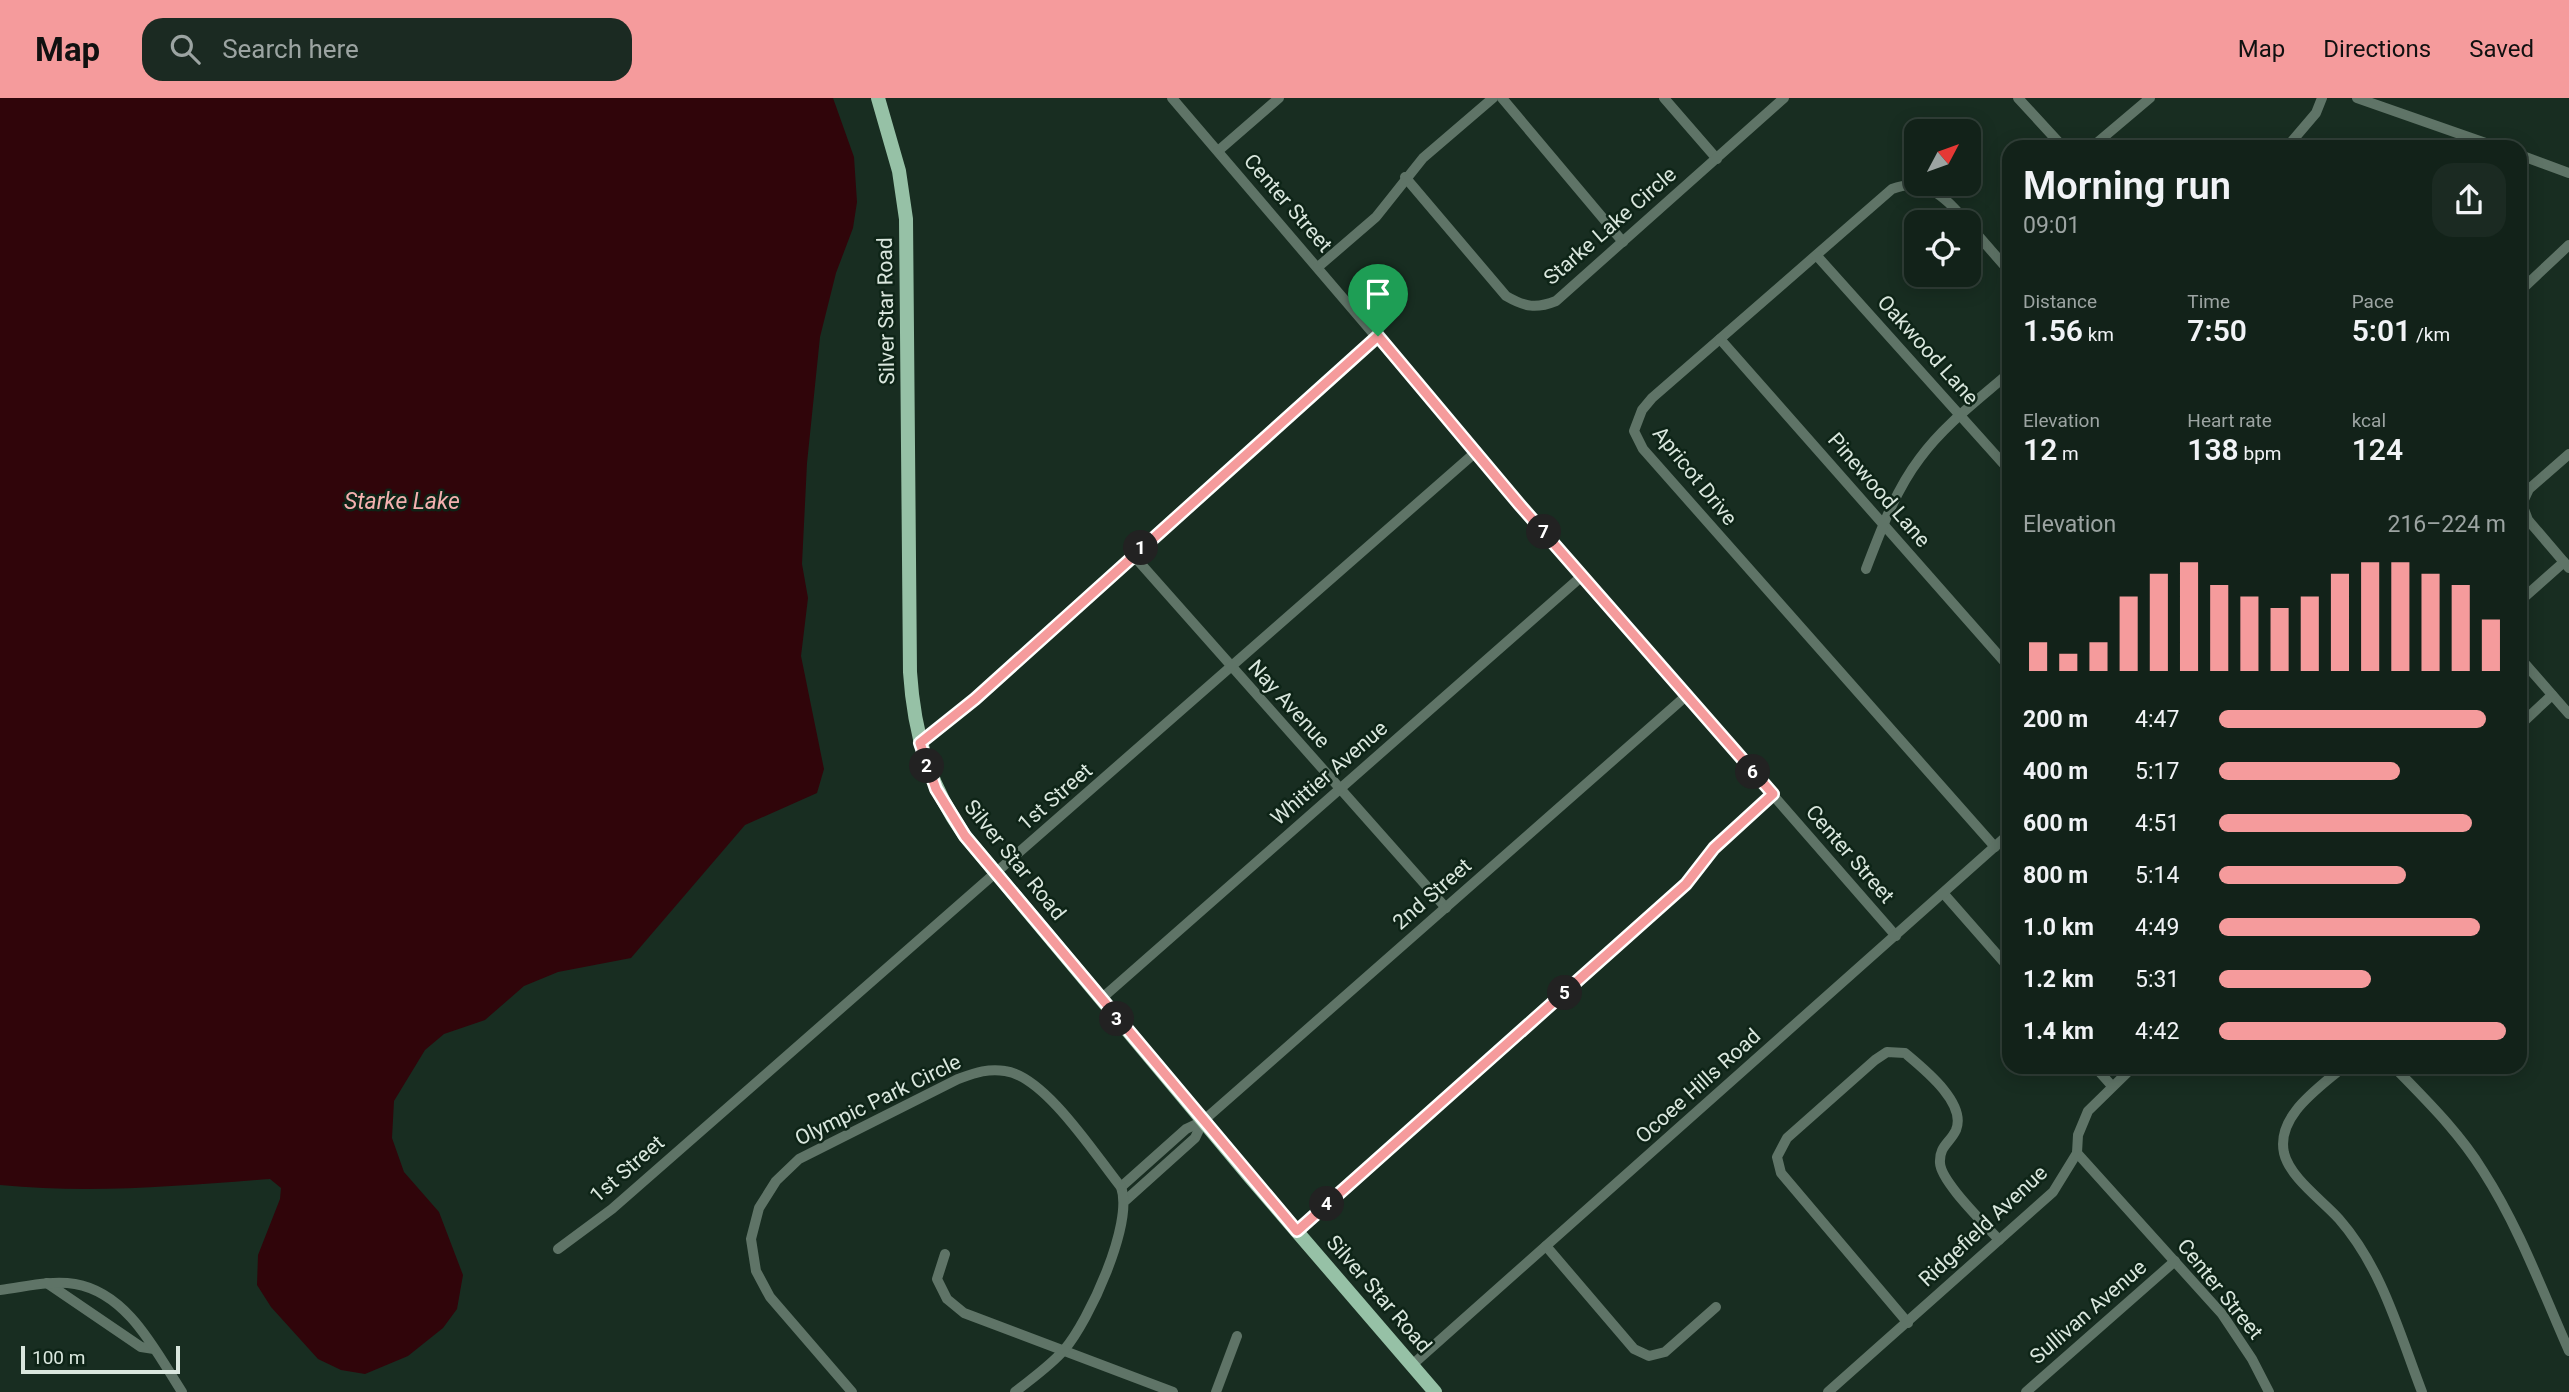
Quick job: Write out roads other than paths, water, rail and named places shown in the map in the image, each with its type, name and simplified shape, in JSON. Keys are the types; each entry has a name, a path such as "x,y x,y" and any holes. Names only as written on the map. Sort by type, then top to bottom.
{"main road":[{"name":"Silver Star Road","path":"878,98 899,171 906,219 910,672 920,743 929,771 948,812 997,873 1203,1121 1435,1392"}],"street":[{"name":"Center Street","path":"1172,98 1477,451 1581,576 1896,936"},
{"path":"1218,151 1279,98"},
{"path":"1318,267 1376,217 1405,177 1493,98"},
{"path":"1502,98 1623,242"},
{"path":"1664,98 1717,159"},
{"name":"Starke Lake Circle","path":"1405,177 1506,296 1525,307 1541,307 1556,300 1784,98"},
{"path":"2018,98 2057,140"},
{"path":"2100,140 2150,98"},
{"path":"2293,140 2316,113 2322,98"},
{"path":"2357,98 2478,140"},
{"path":"2465,140 2467,136"},
{"path":"2527,158 2569,173"},
{"name":"Apricot Drive","path":"1956,210 1943,195 1928,187 1907,183 1892,189 1642,410 1634,431 1643,449 1995,847"},
{"name":"Apricot Drive","path":"1981,238 2002,263"},
{"path":"2527,285 2569,246"},
{"name":"Oakwood Lane","path":"1817,256 2002,462"},
{"path":"920,743 975,699 1378,336"},
{"name":"Pinewood Lane","path":"1720,339 2002,659"},
{"path":"1866,569 1902,485 1921,457 1961,415 2002,379"},
{"name":"1st Street","path":"558,1249 612,1209 1477,451"},
{"path":"2527,493 2569,454"},
{"path":"2527,517 2566,565 2527,596"},
{"name":"Nay Avenue","path":"1133,555 1231,669 1446,908"},
{"name":"Whittier Avenue","path":"1101,999 1581,576"},
{"path":"2527,666 2569,714"},
{"path":"2527,719 2553,695"},
{"name":"2nd Street","path":"1203,1121 1686,696"},
{"path":"1297,1231 1686,884 1714,848 1773,794"},
{"name":"Ocoee Hills Road","path":"1412,1365 2002,840"},
{"path":"1944,894 2002,960"},
{"path":"1908,1323 1781,1173 1777,1157 1787,1138 1887,1052 1905,1053 1919,1064 1955,1105 1959,1119 1955,1134 1941,1147 1939,1165 1999,1240"},
{"name":"Olympic Park Circle","path":"852,1392 770,1297 756,1271 751,1239 759,1208 776,1181 799,1159 958,1079 983,1070 1008,1071 1037,1085 1121,1187 1126,1200"},
{"path":"2101,1074 2112,1086"},
{"name":"Ridgefield Avenue","path":"1828,1392 2053,1192 2077,1153 2080,1127 2088,1111 2125,1074"},
{"path":"2335,1074 2298,1107 2286,1132 2284,1152 2293,1171 2340,1220 2366,1255 2379,1280 2422,1392"},
{"path":"2401,1074 2448,1123 2481,1168 2512,1220 2569,1351"},
{"path":"1121,1187 1186,1129 1203,1121"},
{"path":"1014,1392 1062,1352 1093,1308 1126,1200 1195,1138 1203,1121"},
{"name":"Center Street","path":"2077,1153 2222,1314 2252,1359 2269,1392"},
{"path":"1546,1246 1634,1349 1649,1356 1665,1352 1716,1307"},
{"path":"945,1254 937,1279 947,1299 964,1313 1173,1392"},
{"name":"Sullivan Avenue","path":"2026,1392 2175,1261"},
{"path":"0,1290 47,1283 88,1288 117,1304 139,1325 182,1392"},
{"path":"47,1283 141,1347 154,1349"},
{"path":"1216,1392 1237,1336"}],"water":[{"name":"Starke Lake","path":"0,98 833,98 854,157 857,202 853,228 836,273 820,337 807,463 802,564 808,598 801,656 824,769 817,793 745,825 631,958 558,972 524,986 485,1020 444,1034 425,1050 394,1101 392,1138 404,1172 439,1212 463,1275 457,1309 443,1328 408,1356 365,1374 341,1370 318,1359 271,1307 257,1285 258,1255 280,1199 281,1188 270,1179 102,1189 0,1185"}]}
